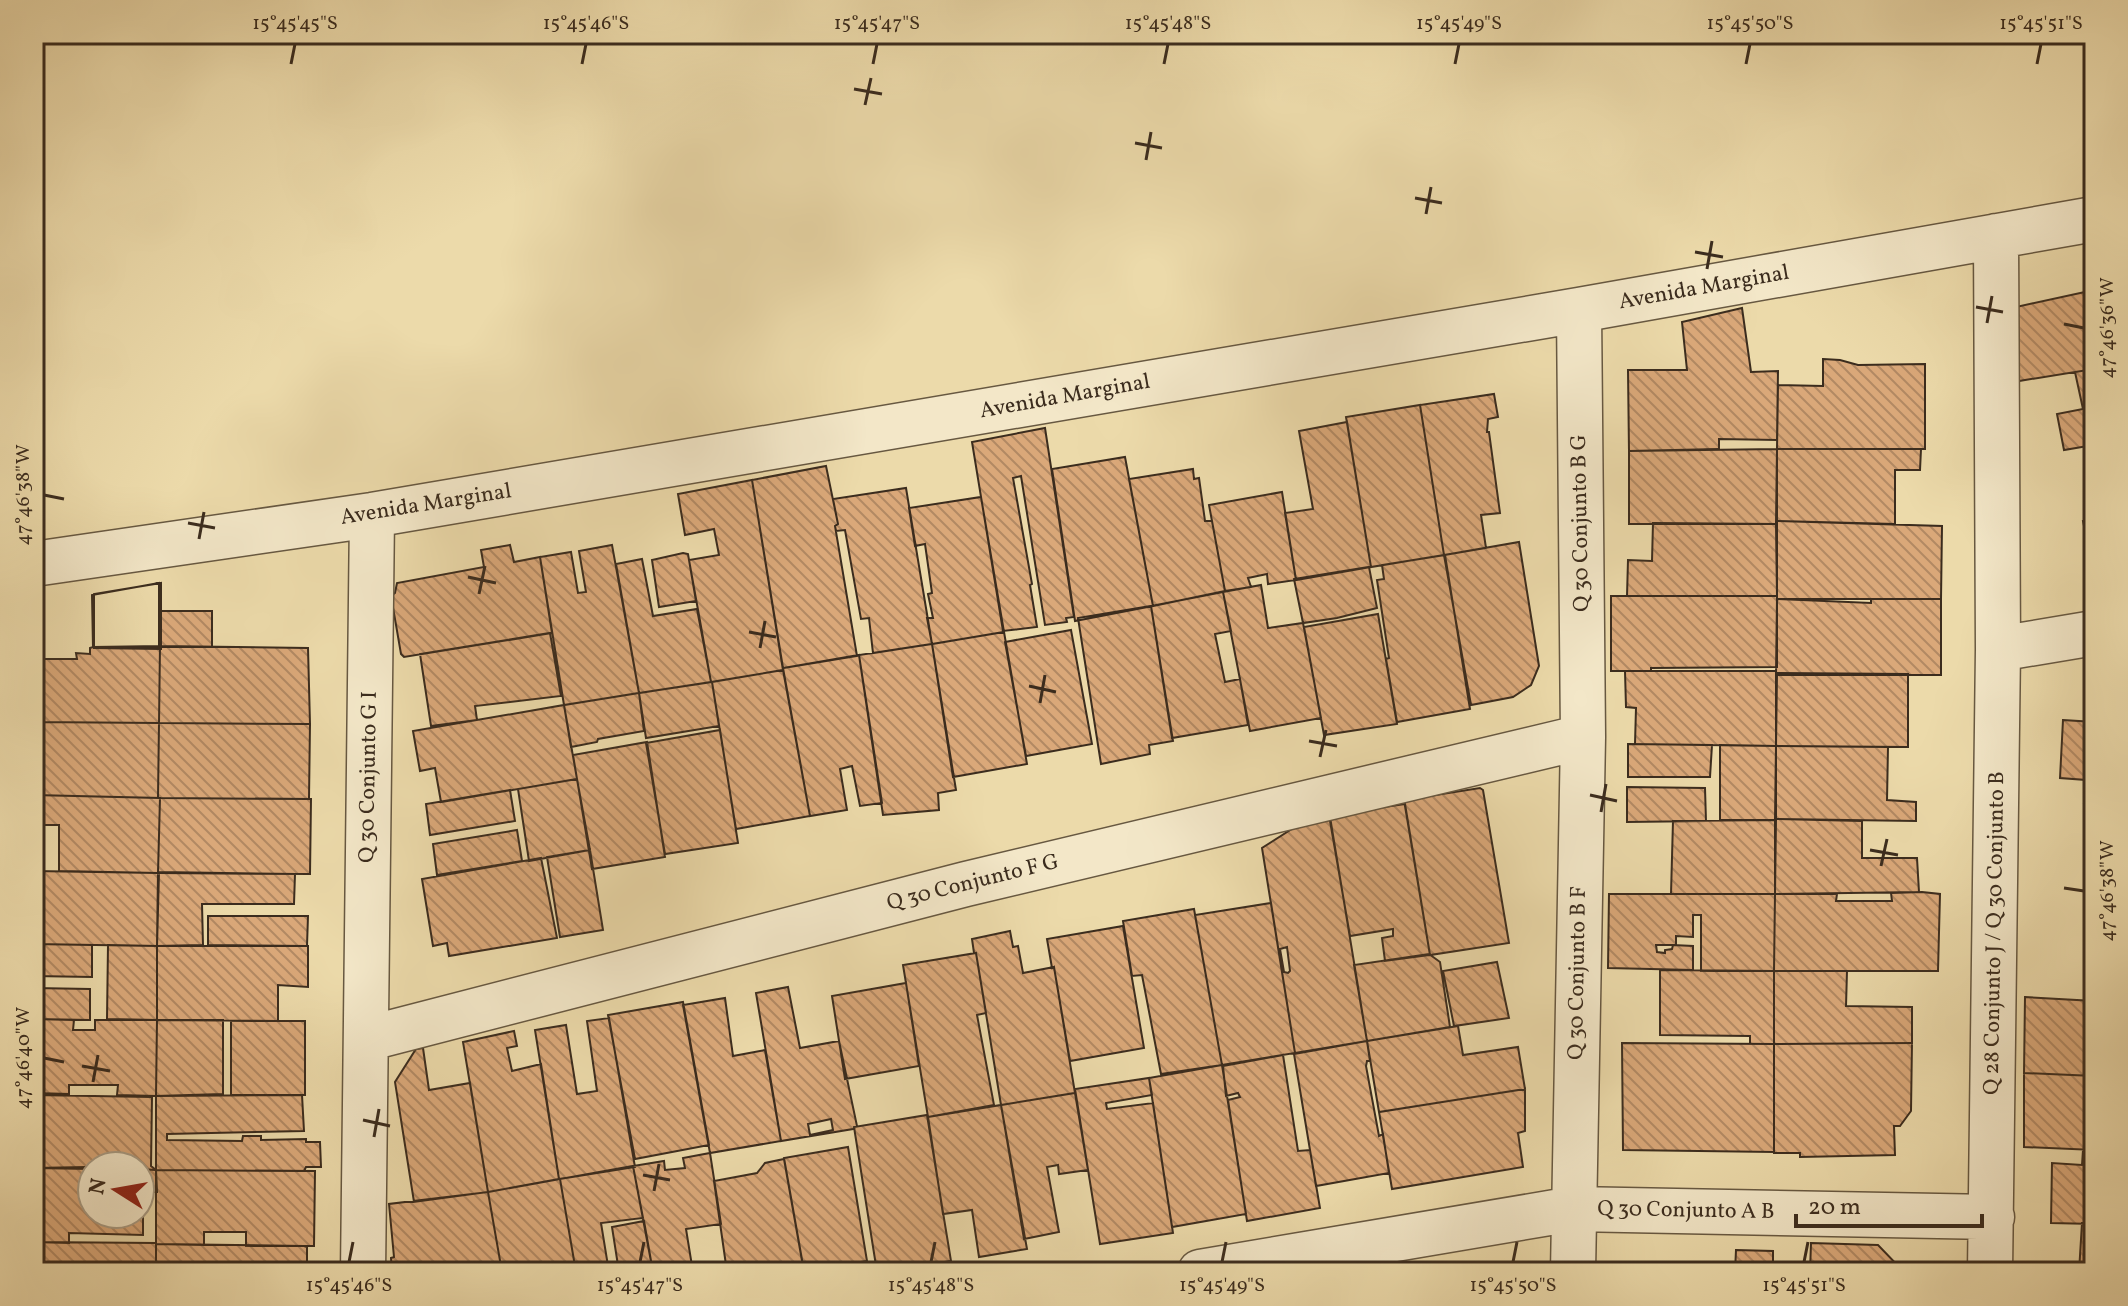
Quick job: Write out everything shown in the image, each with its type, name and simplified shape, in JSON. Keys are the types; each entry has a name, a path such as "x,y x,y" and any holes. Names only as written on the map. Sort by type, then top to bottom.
{"street":[{"name":"Avenida Marginal","path":"34,564 372,515 1579,310 2094,219"},
{"name":"Q 28 Conjunto J / Q 30 Conjunto B","path":"1990,1272 1998,649 1996,236"},
{"name":"Q 30 Conjunto B G","path":"1579,310 1583,737"},
{"name":"Q 30 Conjunto G I","path":"363,1272 372,515"},
{"path":"1998,649 2094,633"},
{"name":"Q 30 Conjunto F G","path":"366,1039 966,884 1583,737"},
{"name":"Q 30 Conjunto B F","path":"1573,1272 1583,737"},
{"name":"Q 30 Conjunto A B","path":"1200,1272 1573,1209 1992,1217"}],"building":[{"path":"2094,290 2094,369 2019,381 2016,307"},
{"path":"1742,308 1751,372 1778,371 1777,440 1719,439 1719,449 1629,451 1628,370 1687,370 1682,322"},
{"path":"1823,359 1858,365 1925,364 1925,449 1777,449 1778,385 1823,386"},
{"path":"2094,369 2094,445 2064,450 2057,414 2083,409 2075,372"},
{"path":"1494,394 1498,417 1488,419 1487,432 1500,513 1481,515 1486,548 1444,555 1420,405"},
{"path":"1420,405 1444,555 1371,567 1346,417"},
{"path":"1347,422 1371,567 1296,580 1285,513 1313,509 1299,431"},
{"path":"1045,428 1074,617 1066,618 1067,622 1045,625 1021,476 1013,478 1037,627 1003,631 972,442"},
{"path":"1777,449 1921,449 1920,470 1895,470 1895,524 1777,521"},
{"path":"1777,449 1776,524 1629,524 1629,451"},
{"path":"1125,457 1153,606 1075,621 1052,469"},
{"path":"826,466 838,524 835,526 857,656 783,668 752,480"},
{"path":"1193,469 1194,479 1199,478 1205,521 1212,521 1225,591 1153,606 1129,479"},
{"path":"752,480 783,670 711,682 689,560 719,555 714,529 685,535 678,494"},
{"path":"906,488 932,644 873,653 869,618 861,619 845,530 836,531 838,524 833,499"},
{"path":"1282,492 1296,580 1268,584 1267,574 1248,578 1251,587 1225,591 1209,505"},
{"path":"981,497 1004,632 932,644 927,618 933,618 928,594 932,593 925,544 915,546 909,508"},
{"path":"2094,519 2094,576 2083,521"},
{"path":"1777,521 1942,526 1941,599 1777,599"},
{"path":"1653,523 1776,524 1777,596 1627,596 1628,560 1652,561"},
{"path":"1519,542 1539,666 1531,685 1513,697 1471,705 1444,555"},
{"path":"510,545 514,562 540,557 552,633 404,657 391,596 397,583 484,567 481,550"},
{"path":"612,545 639,693 564,705 540,557 571,552 578,593 586,592 579,551"},
{"path":"688,554 696,601 659,607 652,560"},
{"path":"1445,555 1470,709 1397,722 1377,580 1384,579 1382,565"},
{"path":"642,559 653,616 697,609 711,682 639,693 616,564"},
{"path":"1369,567 1377,608 1303,623 1294,579"},
{"path":"159,583 159,647 93,647 92,595"},
{"path":"161,583 161,649 94,648 94,594"},
{"path":"1261,585 1268,628 1303,623 1321,718 1250,731 1223,592"},
{"path":"1223,592 1231,631 1215,634 1225,682 1240,679 1248,725 1172,738 1151,606"},
{"path":"1611,596 1777,596 1777,667 1611,671"},
{"path":"1777,599 1871,603 1871,599 1941,599 1941,675 1776,675"},
{"path":"1151,606 1173,741 1149,745 1150,754 1101,764 1078,618"},
{"path":"159,611 212,611 212,647 159,647"},
{"path":"1378,614 1397,724 1324,735 1304,627"},
{"path":"1071,630 1092,744 1026,756 1005,642"},
{"path":"1004,632 1027,764 953,777 932,644"},
{"path":"550,633 561,696 475,706 477,720 431,726 420,654"},
{"path":"932,644 956,790 938,793 939,810 883,815 859,655"},
{"path":"160,646 159,723 34,722 34,659 77,659 76,653 90,654 93,647"},
{"path":"160,646 308,648 310,724 159,723"},
{"path":"859,655 882,803 860,806 852,766 840,769 847,810 810,816 783,668"},
{"path":"783,670 810,816 736,829 712,682"},
{"path":"1625,671 1776,671 1776,746 1635,744 1636,708 1626,707"},
{"path":"1777,673 1908,674 1908,747 1776,746"},
{"path":"712,682 719,726 646,738 639,693"},
{"path":"639,693 644,731 571,747 564,705"},
{"path":"564,705 577,779 441,802 435,768 420,771 413,731"},
{"path":"2063,720 2094,722 2094,804 2084,803 2086,780 2060,778"},
{"path":"34,722 159,723 158,798 34,795"},
{"path":"159,723 310,724 309,799 158,798"},
{"path":"720,730 738,843 665,854 646,743"},
{"path":"647,742 665,857 592,869 573,755"},
{"path":"1628,744 1712,745 1710,777 1628,777"},
{"path":"1720,745 1776,746 1775,820 1720,820"},
{"path":"1776,746 1888,747 1887,800 1916,802 1916,821 1776,819"},
{"path":"577,779 590,850 529,861 518,789"},
{"path":"1627,787 1705,788 1706,821 1627,822"},
{"path":"510,790 515,821 430,835 426,804"},
{"path":"1483,790 1509,943 1430,955 1404,800"},
{"path":"34,795 160,798 158,873 59,871 59,825 34,825"},
{"path":"160,798 311,799 310,874 158,873"},
{"path":"1405,804 1430,955 1385,961 1382,938 1393,936 1393,929 1350,936 1329,815"},
{"path":"1330,817 1367,1041 1295,1053 1262,848 1306,820","holes":["1287,947 1290,971 1284,972 1280,949"]},
{"path":"1776,819 1862,821 1862,858 1917,858 1919,892 1775,894"},
{"path":"1775,820 1775,894 1671,894 1673,821"},
{"path":"517,830 522,861 437,875 433,844"},
{"path":"590,850 603,930 560,937 547,857"},
{"path":"541,858 557,938 449,956 447,943 433,946 422,879"},
{"path":"34,871 158,873 157,946 34,944"},
{"path":"159,872 295,874 294,904 202,904 203,945 157,946"},
{"path":"1891,893 1940,894 1938,971 1774,971 1775,894 1837,894 1836,901 1892,901"},
{"path":"1609,894 1775,894 1774,971 1701,971 1701,915 1693,915 1693,937 1676,936 1676,945 1673,945 1693,946 1693,970 1608,968","holes":["1656,945 1673,945 1665,953 1657,952"]},
{"path":"1271,903 1295,1053 1222,1065 1195,915"},
{"path":"1194,909 1222,1065 1161,1074 1142,975 1132,976 1123,921"},
{"path":"208,916 308,916 307,946 208,945"},
{"path":"1123,926 1144,1048 1070,1061 1047,939"},
{"path":"2093,929 2094,1001 2090,1001"},
{"path":"1010,931 1013,947 1018,946 1023,973 1054,967 1075,1093 1001,1105 972,939"},
{"path":"34,944 92,945 92,977 34,976"},
{"path":"108,945 157,946 157,1020 107,1019"},
{"path":"157,946 308,946 308,987 278,985 278,1021 157,1020"},
{"path":"976,953 986,1013 977,1015 994,1105 928,1117 903,965"},
{"path":"1429,954 1440,962 1450,1027 1367,1041 1354,965"},
{"path":"1497,962 1509,1018 1454,1026 1443,971"},
{"path":"1660,970 1774,971 1774,1044 1750,1044 1750,1036 1660,1035"},
{"path":"1774,971 1847,971 1846,1006 1912,1007 1912,1043 1774,1044"},
{"path":"906,983 919,1066 845,1079 832,996"},
{"path":"788,987 800,1048 839,1041 857,1126 853,1129 781,1141 756,993","holes":["831,1119 833,1130 810,1135 808,1124"]},
{"path":"34,988 90,989 90,1020 34,1019"},
{"path":"2025,997 2094,1001 2094,1076 2024,1073"},
{"path":"725,998 733,1056 765,1050 781,1141 710,1153 683,1005"},
{"path":"683,1002 709,1145 635,1159 608,1015"},
{"path":"609,1018 635,1167 559,1179 535,1030 566,1025 577,1094 597,1091 587,1021"},
{"path":"34,1019 74,1020 73,1030 95,1030 95,1020 157,1020 156,1096 117,1095 118,1085 69,1085 69,1094 34,1093"},
{"path":"157,1020 223,1020 223,1094 156,1096"},
{"path":"231,1021 305,1021 305,1095 231,1095"},
{"path":"1458,1026 1463,1055 1518,1047 1525,1089 1379,1112 1367,1041"},
{"path":"514,1031 517,1046 507,1048 512,1071 541,1064 559,1179 488,1192 463,1042"},
{"path":"1367,1041 1370,1061 1366,1066 1389,1173 1316,1186 1294,1054"},
{"path":"1622,1043 1774,1044 1774,1152 1623,1150"},
{"path":"1912,1043 1911,1111 1900,1126 1894,1126 1895,1155 1800,1157 1800,1153 1774,1153 1774,1044"},
{"path":"423,1048 429,1090 470,1083 488,1192 414,1202 395,1082 416,1049"},
{"path":"1283,1055 1298,1151 1310,1150 1320,1208 1247,1221 1228,1100 1240,1097 1238,1093 1226,1096 1223,1066"},
{"path":"1222,1065 1246,1214 1172,1227 1149,1078"},
{"path":"2024,1073 2094,1076 2094,1150 2024,1147"},
{"path":"1149,1078 1152,1095 1106,1103 1107,1109 1153,1103 1173,1233 1100,1244 1075,1089"},
{"path":"1525,1089 1525,1131 1518,1133 1523,1167 1392,1189 1379,1112"},
{"path":"1075,1093 1088,1170 1059,1174 1058,1165 1047,1167 1059,1232 1024,1239 1001,1105"},
{"path":"34,1095 152,1097 151,1150 76,1150 76,1167 34,1168"},
{"path":"302,1095 304,1131 167,1134 167,1140 242,1141 243,1136 261,1136 261,1140 306,1139 306,1142 320,1142 321,1167 306,1167 304,1171 156,1170 156,1096"},
{"path":"1001,1105 1027,1249 979,1257 972,1210 943,1214 928,1117"},
{"path":"927,1115 951,1261 877,1272 854,1127"},
{"path":"848,1147 867,1261 804,1271 784,1158"},
{"path":"2083,1150 2094,1150 2094,1224 2051,1223 2052,1163 2082,1165"},
{"path":"710,1153 721,1224 686,1229 693,1272 653,1272 633,1166 664,1161 665,1170 685,1168 683,1158"},
{"path":"784,1159 804,1272 727,1272 714,1181 757,1173 765,1163"},
{"path":"633,1166 643,1218 601,1223 609,1272 576,1272 560,1179"},
{"path":"34,1168 76,1169 76,1230 143,1230 143,1235 69,1233 69,1243 34,1242"},
{"path":"156,1170 315,1171 314,1246 246,1246 246,1232 204,1232 204,1245 156,1244"},
{"path":"560,1179 576,1272 502,1272 488,1192"},
{"path":"488,1192 502,1272 392,1272 391,1258 394,1257 389,1204"},
{"path":"644,1221 653,1272 619,1272 612,1227"},
{"path":"2082,1223 2094,1224 2094,1272 2079,1272"},
{"path":"34,1242 156,1243 156,1272 34,1272"},
{"path":"1811,1243 1878,1245 1904,1272 1810,1272"},
{"path":"156,1244 304,1246 307,1247 307,1272 156,1272"},
{"path":"1736,1250 1773,1251 1773,1262 1786,1262 1786,1272 1735,1272"}]}
